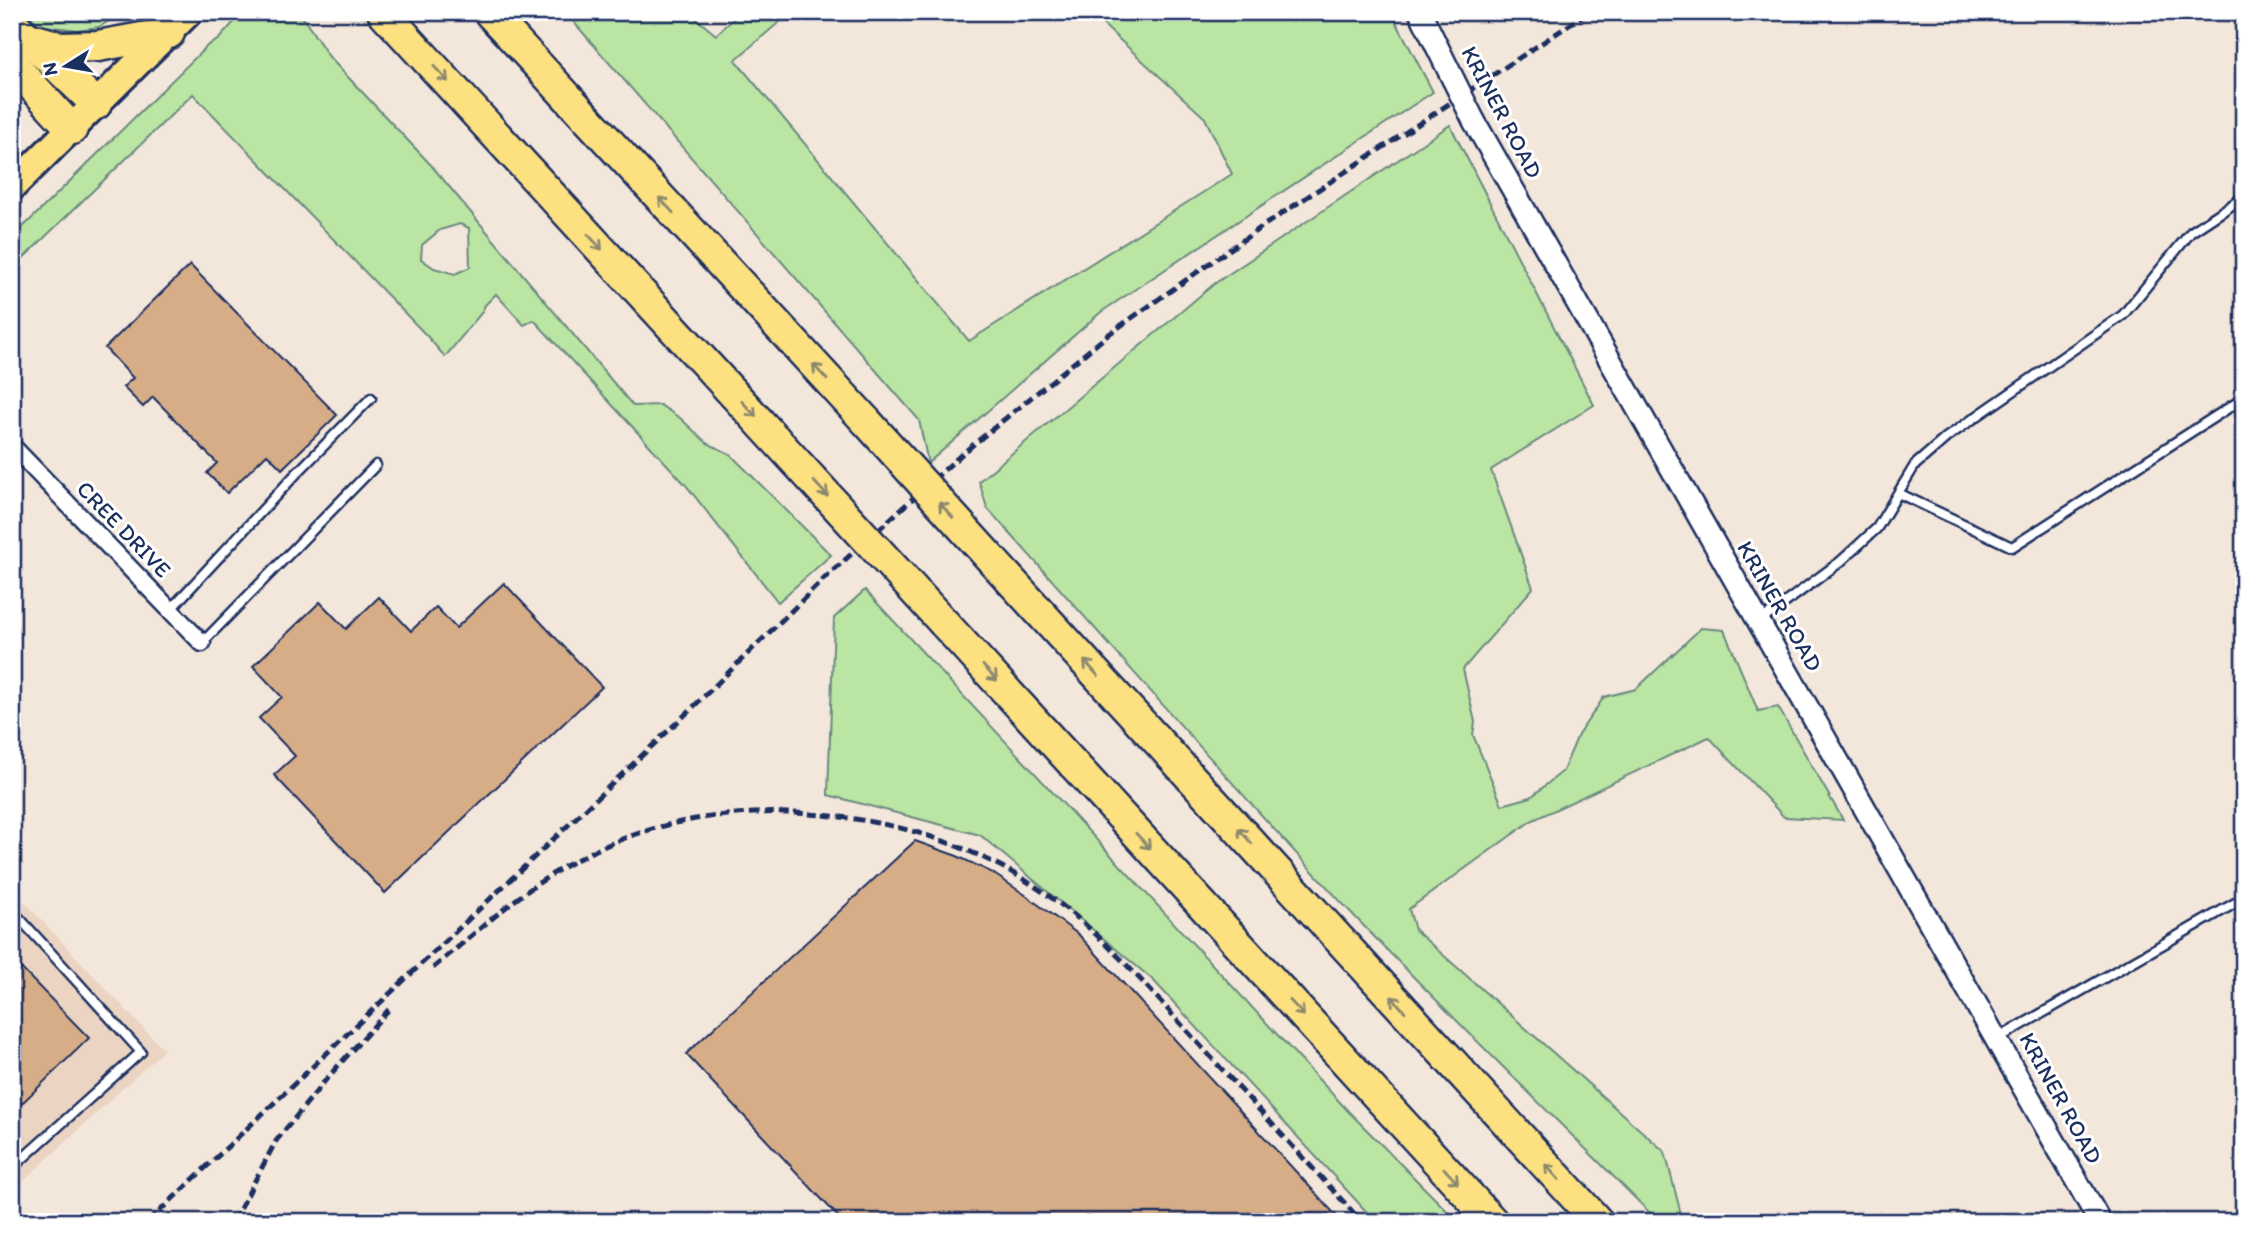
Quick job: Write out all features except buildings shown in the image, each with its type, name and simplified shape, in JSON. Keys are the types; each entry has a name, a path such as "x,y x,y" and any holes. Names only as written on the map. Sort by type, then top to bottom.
{"highway":[{"path":"489,12 1598,1222"},
{"path":"389,18 1493,1222"},
{"path":"20,31 60,47 98,46 179,22"},
{"path":"20,31 96,104"},
{"path":"12,64 72,129"}],"main road":[{"path":"12,187 179,22"}],"street":[{"name":"KRINER ROAD","path":"1420,12 1474,121 2100,1222"},
{"name":"CREE DRIVE","path":"12,446 202,643"}],"lane":[{"path":"1759,622 1840,562 1877,528 1915,465 1947,437 2123,315 2191,232 2244,197"},
{"path":"170,610 295,475 371,398"},
{"path":"1898,493 2012,547 2244,398"},
{"path":"202,643 376,465"},
{"path":"1997,1039 2244,898"},
{"path":"12,910 141,1052 12,1168"}],"shaded area":[{"path":"12,889 164,1050 12,1192"}],"green space":[{"path":"26,12 124,12 99,27 77,30 39,25"},
{"path":"243,12 299,12 330,58 431,165 633,406 660,405 680,418 707,443 730,454 831,555 778,602 685,484 534,320 524,325 496,294 445,357 193,94 12,269 12,238 208,45 218,40","holes":["460,224 469,228 470,267 455,274 434,268 421,259 422,245 440,230"]},
{"path":"565,12 688,12 716,35 741,12 791,12 735,60 969,341 1232,174 1205,118 1097,19 1099,12 1391,12 1433,92 1101,312 928,463 919,420"},
{"path":"1450,125 1594,405 1491,470 1533,588 1463,669 1475,722 1473,735 1502,805 1531,797 1563,771 1578,735 1604,697 1636,689 1701,628 1724,630 1758,711 1778,707 1843,820 1784,817 1709,737 1531,821 1409,909 1415,930 1665,1152 1683,1222 1662,1222 1648,1211 1360,922 1265,820 987,508 979,481 1214,284"},
{"path":"865,590 1349,1112 1458,1222 1376,1222 1153,980 980,835 828,795 834,618"}],"railway":[{"path":"148,1222 688,712 826,577 963,453 1109,334 1263,226 1589,12"},
{"path":"433,968 503,910 558,870 603,847 655,828 709,817 792,813 882,824 925,835 1005,868 1078,918 1134,973 1362,1222"},
{"path":"233,1222 276,1141 329,1076 391,1007"}]}
